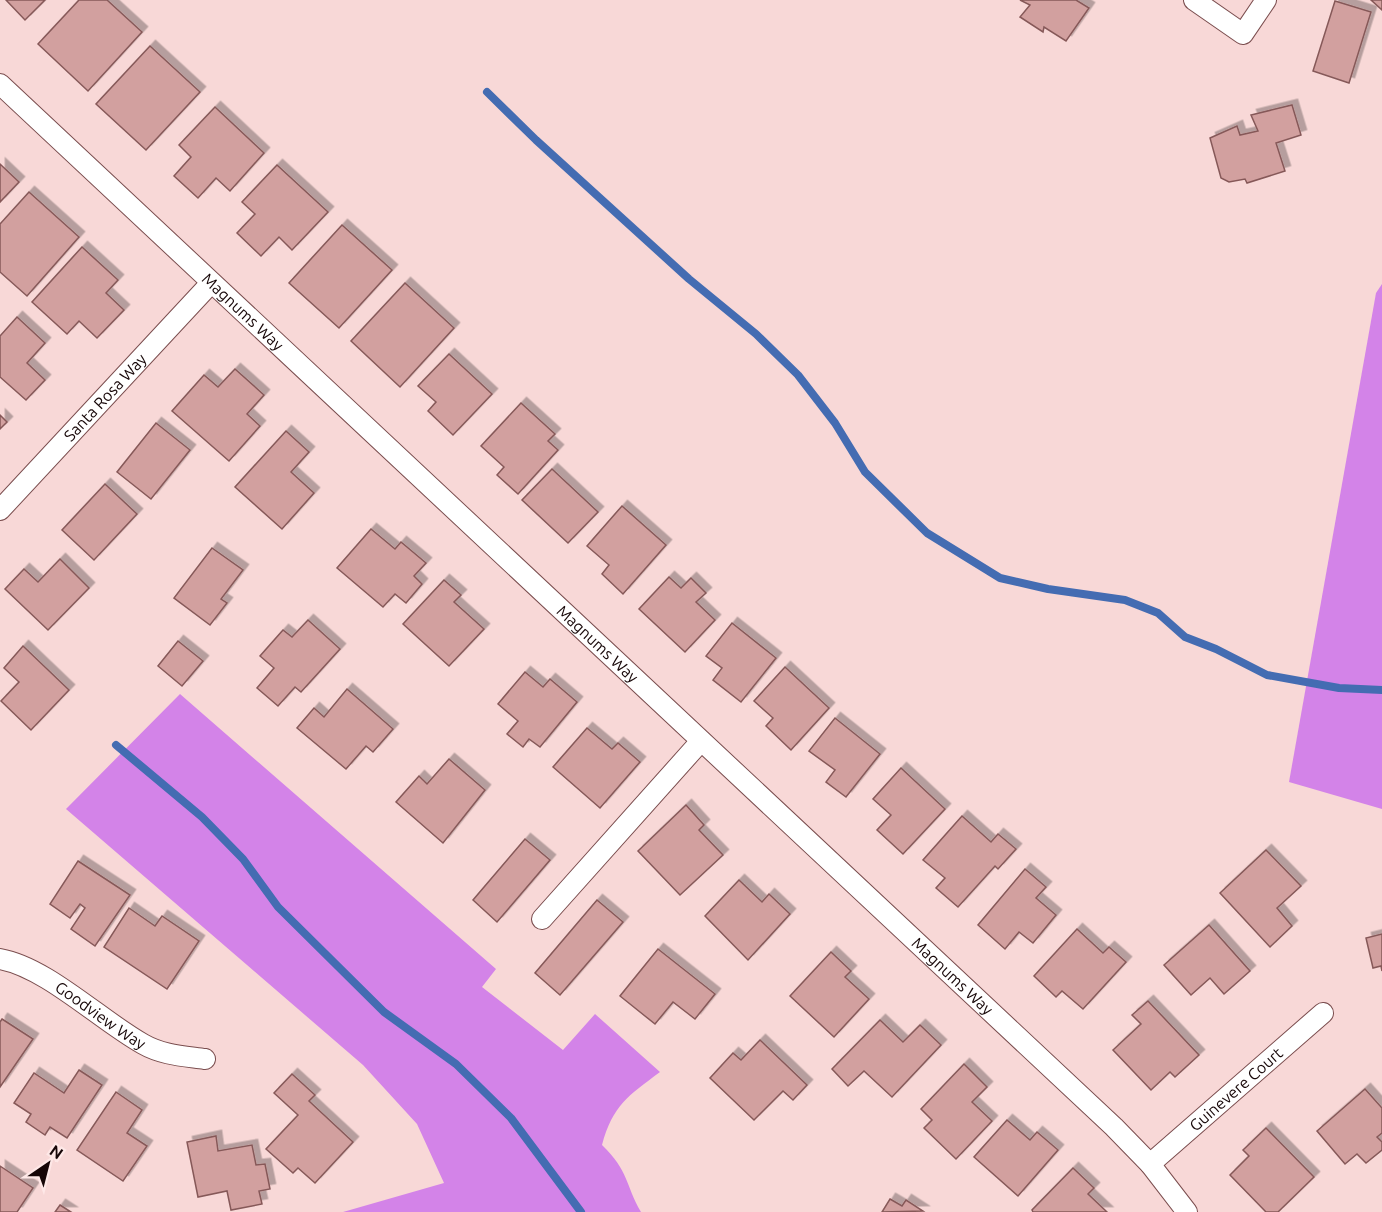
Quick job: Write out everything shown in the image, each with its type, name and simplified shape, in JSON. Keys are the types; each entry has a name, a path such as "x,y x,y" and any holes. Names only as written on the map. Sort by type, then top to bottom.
{"street":[{"path":"1194,0 1243,34 1266,0"},
{"name":"Magnums Way","path":"0,84 1105,1119 1150,1164 1187,1212"},
{"name":"Santa Rosa Way","path":"0,510 211,283"},
{"path":"542,919 701,741"},
{"name":"Goodview Way","path":"0,959 34,972 144,1045 167,1054 205,1059"},
{"name":"Guinevere Court","path":"1150,1164 1323,1013"}],"shaded area":[{"path":"1382,284 1382,809 1289,782 1376,293"},
{"path":"180,694 496,969 482,987 563,1050 595,1014 660,1072 623,1102 611,1120 602,1145 622,1170 641,1212 343,1212 444,1183 417,1124 363,1065 66,809"}],"building":[{"path":"6,0 45,0 25,20"},
{"path":"79,0 107,0 142,32 88,91 38,44"},
{"path":"1020,0 1076,0 1089,8 1066,41 1044,27 1043,32 1020,17 1030,5"},
{"path":"1371,0 1382,0 1382,10"},
{"path":"1335,1 1371,12 1349,83 1313,71"},
{"path":"150,46 200,92 146,150 96,104"},
{"path":"1292,105 1301,135 1276,143 1285,171 1247,183 1245,179 1229,182 1221,178 1210,138 1237,126 1240,135 1258,131 1251,115"},
{"path":"215,107 264,153 230,191 216,178 198,198 174,176 191,157 179,145"},
{"path":"0,164 19,182 0,202"},
{"path":"277,165 328,212 292,250 279,237 261,256 237,233 255,214 242,202"},
{"path":"29,192 79,237 27,296 0,272 0,224"},
{"path":"342,225 392,270 339,328 289,283"},
{"path":"82,247 118,280 106,293 124,310 97,338 79,321 67,334 32,302"},
{"path":"405,283 454,328 400,387 351,341"},
{"path":"17,317 45,343 27,363 45,380 26,400 0,377 0,336"},
{"path":"449,354 492,394 453,435 428,411 436,402 418,386"},
{"path":"235,369 264,395 247,414 260,426 229,461 172,411 204,375 218,387"},
{"path":"521,403 555,434 548,441 558,450 518,494 497,475 504,467 481,446"},
{"path":"0,415 7,422 0,429"},
{"path":"156,423 190,450 151,499 117,472"},
{"path":"286,431 309,452 291,472 314,493 282,529 235,487"},
{"path":"552,469 598,512 568,543 522,500"},
{"path":"105,484 137,514 94,560 62,530"},
{"path":"622,506 666,545 623,594 602,574 609,565 587,546"},
{"path":"371,529 395,549 401,542 426,563 414,576 422,584 406,603 395,594 383,607 337,568"},
{"path":"212,548 243,570 221,599 227,603 210,625 174,598"},
{"path":"60,559 89,588 48,630 5,589 24,569 38,582"},
{"path":"669,577 681,588 691,578 706,593 696,602 715,620 685,652 639,609"},
{"path":"444,580 461,595 454,602 484,629 449,666 403,624"},
{"path":"308,620 340,649 301,692 295,687 278,706 257,688 274,668 260,656 283,630 292,637"},
{"path":"732,623 776,658 741,702 713,680 722,668 706,656"},
{"path":"178,641 203,661 182,686 158,666"},
{"path":"23,646 69,690 31,730 1,701 19,682 4,668"},
{"path":"785,667 829,708 791,750 766,726 773,718 754,701"},
{"path":"525,672 543,687 550,679 577,702 540,747 529,739 523,747 507,734 518,721 498,704"},
{"path":"347,689 393,729 373,752 366,746 346,769 297,728 314,708 324,717"},
{"path":"835,718 880,754 846,797 826,782 835,770 809,751"},
{"path":"587,728 612,749 618,743 640,762 600,808 553,767"},
{"path":"449,759 485,790 443,843 396,802 419,776 427,784"},
{"path":"901,768 945,809 903,854 877,830 891,815 873,799"},
{"path":"686,805 704,825 699,830 723,855 680,895 638,851"},
{"path":"962,816 991,842 998,834 1016,849 998,869 995,866 958,907 936,888 945,878 923,860"},
{"path":"525,839 550,860 497,922 473,900"},
{"path":"1266,850 1301,886 1277,908 1292,926 1270,947 1220,893"},
{"path":"78,861 130,895 95,946 71,929 85,908 80,904 70,918 50,904"},
{"path":"1025,869 1046,887 1036,898 1056,915 1033,943 1019,932 1005,949 978,925"},
{"path":"739,880 762,902 769,894 790,914 748,960 705,916"},
{"path":"597,900 623,922 560,995 535,973"},
{"path":"129,908 155,926 162,916 199,941 167,989 104,947"},
{"path":"1209,925 1250,971 1224,994 1210,978 1191,995 1164,965"},
{"path":"1077,929 1103,953 1109,947 1126,962 1083,1009 1062,991 1056,997 1034,976"},
{"path":"1382,934 1382,971 1381,966 1373,968 1366,938"},
{"path":"658,949 715,994 695,1019 673,1002 655,1024 620,996"},
{"path":"831,952 851,971 845,977 869,999 834,1037 790,996"},
{"path":"1148,1001 1199,1055 1175,1077 1170,1072 1151,1090 1113,1050 1141,1024 1132,1015"},
{"path":"2,1019 33,1039 0,1087 0,1022"},
{"path":"880,1020 903,1042 920,1025 941,1045 892,1097 864,1071 848,1086 832,1069"},
{"path":"760,1040 807,1085 793,1100 783,1091 754,1120 710,1078 733,1053 741,1060"},
{"path":"964,1064 987,1087 972,1102 992,1121 956,1159 924,1128 932,1120 921,1109"},
{"path":"79,1070 102,1085 67,1138 50,1127 45,1135 26,1122 31,1114 14,1103 34,1073 64,1093"},
{"path":"292,1074 315,1095 309,1101 353,1142 315,1183 298,1168 293,1173 266,1149 298,1115 274,1093"},
{"path":"1365,1089 1382,1108 1382,1133 1377,1137 1382,1142 1382,1150 1366,1163 1357,1154 1345,1164 1317,1131"},
{"path":"116,1092 142,1110 127,1133 147,1146 123,1181 77,1150"},
{"path":"1007,1120 1030,1140 1037,1132 1058,1150 1018,1196 974,1157"},
{"path":"1266,1128 1314,1177 1278,1212 1266,1212 1230,1175 1249,1156 1243,1150"},
{"path":"216,1136 218,1151 252,1145 256,1165 265,1164 270,1189 259,1191 262,1204 231,1210 227,1191 198,1197 187,1142"},
{"path":"0,1166 33,1188 17,1212 0,1212"},
{"path":"1073,1168 1094,1188 1088,1194 1107,1212 1033,1212 1032,1210"},
{"path":"890,1199 902,1206 906,1200 923,1211 882,1212"},
{"path":"60,1205 71,1212 55,1212"}],"waterway":[{"path":"487,92 536,140 689,279 756,334 798,375 835,423 865,472 927,533 1000,578 1048,589 1125,600 1158,613 1185,637 1216,649 1267,675 1339,688 1382,690"},
{"path":"116,745 202,817 243,859 278,907 384,1012 456,1064 511,1118 581,1212"}]}
